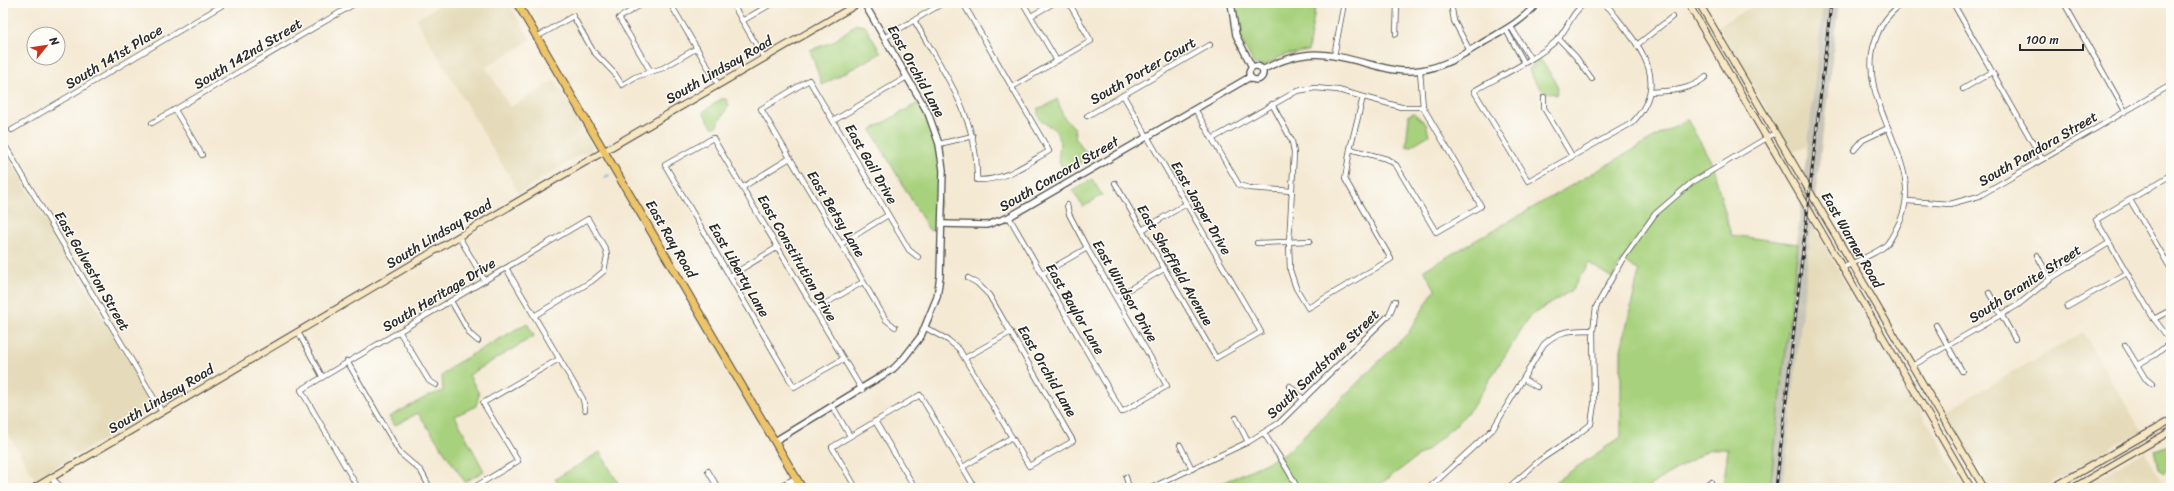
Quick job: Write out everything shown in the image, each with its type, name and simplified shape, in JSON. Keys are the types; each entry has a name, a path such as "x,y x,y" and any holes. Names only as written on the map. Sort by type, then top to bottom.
{"main road":[{"name":"East Ray Road","path":"517,3 802,488"},
{"name":"South Lindsay Road","path":"34,488 604,151 858,3"},
{"name":"East Warner Road","path":"1688,3 1972,488"},
{"name":"East Warner Road","path":"1699,3 1984,488"},
{"path":"1866,306 1874,301"},
{"path":"1885,339 1905,365 1912,366"},
{"path":"1935,425 1944,420"},
{"path":"2052,488 2171,420"},
{"path":"2073,488 2171,431"},
{"path":"2097,462 2102,471"}],"street":[{"name":"South 141st Place","path":"12,130 226,3"},
{"name":"South 142nd Street","path":"152,123 356,3"},
{"path":"644,3 619,18 651,72"},
{"path":"670,3 718,84"},
{"path":"732,3 764,58"},
{"path":"742,21 773,3"},
{"name":"East Orchid Lane","path":"864,3 929,116 939,144 943,170 942,224"},
{"path":"884,38 943,3"},
{"path":"914,20 957,95 973,136 977,166 977,180 988,181 1003,178 1049,151 963,3"},
{"path":"1023,3 1057,61"},
{"path":"1031,16 1054,3"},
{"path":"1012,87 1092,41 1069,3"},
{"path":"1231,3 1236,35 1252,67"},
{"path":"1334,56 1344,3"},
{"path":"1396,34 1397,3"},
{"path":"1452,3 1454,20 1470,51"},
{"path":"1262,70 1284,59 1298,55 1318,53 1396,70 1420,70 1445,64 1508,28 1530,11 1537,3"},
{"path":"1586,3 1576,11 1558,38 1524,62 1474,91 1528,181 1632,123 1643,108 1650,92 1652,80 1647,60 1638,45 1604,3"},
{"path":"1843,268 1886,245 1899,224 1907,201 1906,182 1903,170 1873,86 1871,58 1874,43 1881,26 1895,8 1903,3"},
{"path":"1953,3 2042,159"},
{"path":"2064,3 2125,111"},
{"path":"537,37 573,16 594,51 615,74 622,85 635,77 663,68 697,48"},
{"path":"1638,45 1672,17"},
{"path":"1508,28 1530,58"},
{"path":"1508,28 1524,62"},
{"path":"1558,38 1576,57 1592,79"},
{"name":"South Porter Court","path":"1087,116 1210,45"},
{"path":"1252,67 1258,67 1262,70"},
{"path":"1252,67 1249,71 1250,77 1254,80 1258,80 1263,75 1262,70"},
{"path":"1350,149 1387,159 1396,165 1436,232 1481,206 1423,107 1420,70"},
{"path":"1963,89 1992,72"},
{"path":"833,120 907,77"},
{"name":"South Concord Street","path":"942,224 987,225 1009,217 1250,77"},
{"path":"1650,92 1676,91 1696,85 1706,78"},
{"name":"East Gail Drive","path":"761,109 810,80 908,250 918,257"},
{"name":"South Pandora Street","path":"1907,201 1950,204 1970,200 2171,85"},
{"path":"1212,139 1297,91 1314,88 1338,90 1401,107 1423,107"},
{"name":"East Jasper Drive","path":"1123,96 1261,332 1216,358"},
{"path":"1272,104 1292,141 1294,153 1289,242 1290,270 1293,280 1308,308 1391,259 1345,179 1350,149 1363,97"},
{"path":"1544,97 1544,108 1572,156"},
{"name":"East Betsy Lane","path":"761,109 886,320 896,327"},
{"path":"1196,109 1239,185 1249,188 1292,191"},
{"path":"175,110 202,155"},
{"path":"1854,150 1863,140 1888,128"},
{"path":"1508,488 1540,460 1591,424 1594,404 1593,330 1596,307 1622,260 1655,214 1691,183 1776,133"},
{"path":"939,144 973,136"},
{"name":"East Constitution Drive","path":"665,165 713,138 862,390"},
{"name":"East Galveston Street","path":"3,142 162,412"},
{"path":"743,187 790,158"},
{"name":"East Liberty Lane","path":"665,165 794,386 843,359"},
{"path":"2137,365 2160,352 2171,342 2154,319 2096,220 2171,175"},
{"name":"East Sheffield Avenue","path":"1115,183 1216,358"},
{"path":"2130,200 2171,268"},
{"path":"1142,230 1186,204"},
{"name":"East Windsor Drive","path":"1067,205 1069,214 1087,248 1167,386"},
{"path":"841,244 888,215"},
{"name":"East Baylor Lane","path":"1009,217 1122,412 1167,386"},
{"name":"South Heritage Drive","path":"358,488 301,390 347,361 588,219 606,250 607,262 604,271 592,281 534,316"},
{"path":"775,441 862,390 886,374 901,362 916,343 926,328 939,290 942,224"},
{"path":"459,237 485,280"},
{"path":"1257,243 1310,241"},
{"name":"South Granite Street","path":"1912,366 2024,301 2050,279 2109,243"},
{"path":"730,276 778,247"},
{"path":"1042,274 1087,248"},
{"path":"2037,255 2050,279"},
{"path":"506,268 583,399 585,410"},
{"path":"1116,297 1164,269"},
{"path":"2067,308 2127,273"},
{"name":"East Orchid Lane","path":"968,278 977,283 989,295 1073,441 1029,466 1012,437"},
{"path":"814,310 863,282"},
{"path":"1989,293 2015,339"},
{"path":"451,301 470,334 478,341"},
{"name":"South Sandstone Street","path":"1151,488 1248,442 1279,423 1389,315 1396,301"},
{"path":"2154,319 2171,310"},
{"path":"1936,325 1962,371"},
{"path":"926,328 948,340 959,349 966,358 1012,437 963,466"},
{"path":"1429,488 1493,429 1544,344 1554,336 1566,330 1593,330"},
{"path":"400,331 429,381 436,385"},
{"path":"298,332 322,376"},
{"path":"966,358 1011,332"},
{"path":"2125,345 2145,378 2152,384"},
{"path":"473,488 518,461 483,403 559,359"},
{"path":"347,361 400,452 421,471 430,488"},
{"path":"1523,380 1537,387"},
{"path":"1290,386 1304,400"},
{"path":"856,488 832,448 920,395 975,488"},
{"path":"833,407 850,436"},
{"path":"1236,418 1248,442"},
{"path":"875,421 915,488"},
{"path":"1264,433 1277,455 1287,466 1297,488"},
{"path":"1180,445 1192,469"},
{"path":"708,471 718,488"},
{"path":"1126,477 1129,488"},
{"path":"52,478 55,488"},
{"path":"52,478 62,488"},
{"path":"775,488 796,478"},
{"path":"784,488 796,478"},
{"path":"1700,488 1711,482"}],"shaded area":[{"path":"443,3 509,3 531,40 486,67 510,107 555,80 592,144 591,151 583,153 519,193 416,19"},
{"path":"1758,3 1823,3 1807,145 1792,153 1718,26"},
{"path":"1823,3 1839,3 1812,222 1783,488 1770,488"},
{"path":"3,147 154,405 152,411 35,479 3,426"},
{"path":"1812,222 1855,301 1867,315 1905,381 1925,420 1939,439 1946,458 1967,488 1783,488"},
{"path":"2083,332 2142,432 2112,446 2087,463 2042,488 1990,488 1978,466 1968,453 1953,424 1944,412"},
{"path":"2144,451 2165,488 2084,488 2112,469"}],"green space":[{"path":"1234,3 1316,3 1308,51 1284,55 1263,66 1254,64 1239,35"},
{"path":"856,24 865,26 881,53 822,85 810,50 833,42"},
{"path":"1540,59 1553,77 1558,88 1556,95 1542,90 1532,78 1529,69"},
{"path":"721,99 726,99 729,105 716,127 712,127 703,112"},
{"path":"1057,99 1064,118 1074,127 1076,140 1089,154 1090,159 1066,171 1060,163 1060,144 1058,134 1042,121 1038,114 1038,108 1046,106"},
{"path":"918,103 932,135 936,150 939,180 938,230 929,230 871,130"},
{"path":"1414,113 1426,124 1429,135 1409,147 1406,146 1409,115"},
{"path":"1687,119 1712,163 1731,235 1798,244 1770,488 1723,488 1728,449 1710,449 1646,488 1546,488 1621,437 1621,350 1639,271 1622,260 1612,278 1589,263 1572,290 1530,316 1473,406 1457,424 1428,449 1375,488 1212,488 1285,454 1409,332 1435,289 1424,270"},
{"path":"1092,179 1102,195 1083,207 1073,191"},
{"path":"527,323 534,336 469,375 479,394 476,406 455,416 484,471 465,482 418,413 394,426 389,417 428,396 443,391 442,376 452,366"},
{"path":"2171,444 2171,467 2165,473 2159,469 2155,450"},
{"path":"600,452 621,488 560,488 555,479"}],"waterway":[{"path":"605,177 609,175"}],"railway":[{"path":"1776,488 1831,3"}]}
